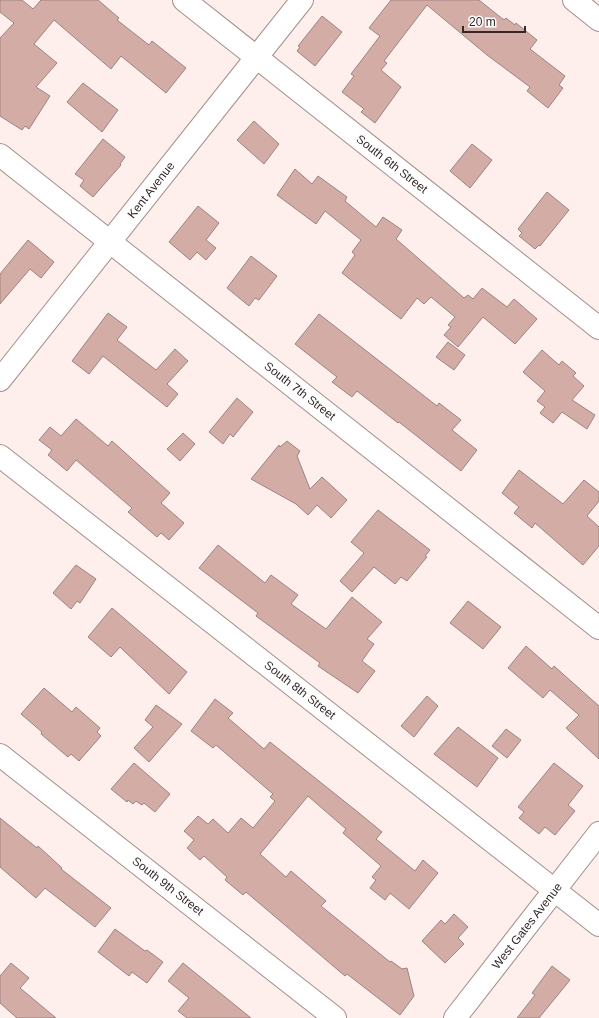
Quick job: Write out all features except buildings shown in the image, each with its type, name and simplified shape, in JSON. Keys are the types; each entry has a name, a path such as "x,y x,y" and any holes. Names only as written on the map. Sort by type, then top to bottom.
{"street":[{"name":"South 6th Street","path":"184,0 599,328"},
{"name":"Kent Avenue","path":"0,380 302,0"},
{"path":"574,0 599,20"},
{"name":"South 7th Street","path":"0,155 599,628"},
{"name":"South 8th Street","path":"0,456 599,925"},
{"name":"South 9th Street","path":"0,755 336,1018"},
{"name":"West Gates Avenue","path":"456,1018 599,833"}]}
